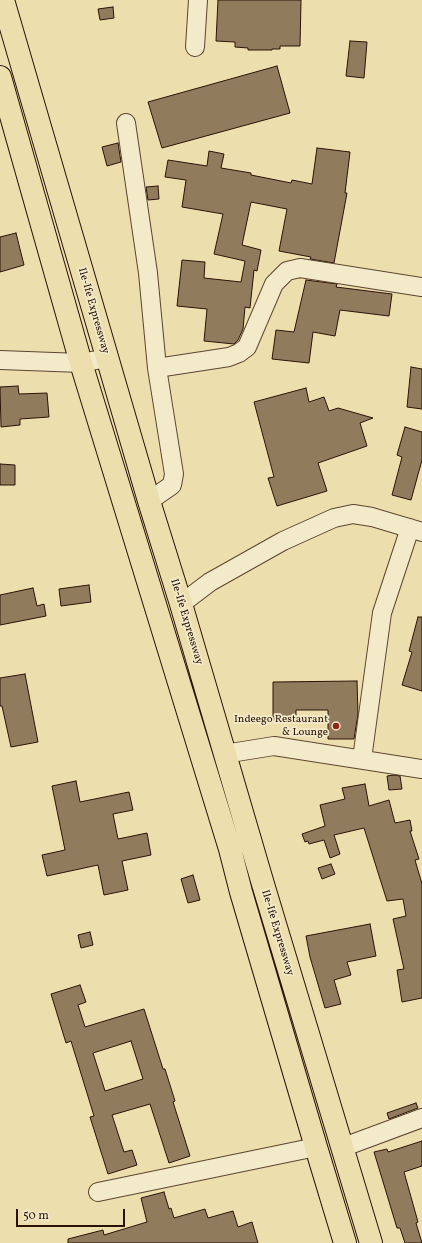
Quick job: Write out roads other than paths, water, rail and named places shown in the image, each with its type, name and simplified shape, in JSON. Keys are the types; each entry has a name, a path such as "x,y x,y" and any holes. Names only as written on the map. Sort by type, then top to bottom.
{"main road":[{"name":"Ile-Ife Expressway","path":"3,0 149,501 371,1243"},
{"name":"Ile-Ife Expressway","path":"0,77 81,363 230,848 241,892 345,1243"},
{"path":"241,892 263,884"}],"street":[{"path":"195,47 198,0"},
{"path":"126,123 148,272 157,368 174,474 172,485 149,501"},
{"path":"157,368 229,357 239,353 247,347 274,284 287,271 300,268 422,287"},
{"path":"0,360 81,363 107,358"},
{"path":"181,604 210,582 283,541 334,518 353,514 366,516 416,530 382,613 362,759"},
{"path":"224,754 274,746 422,769"},
{"path":"342,1148 422,1118"},
{"path":"98,1192 316,1147"}],"place":[{"name":"Indeego Restaurant & Lounge","path":"336,726"}]}
